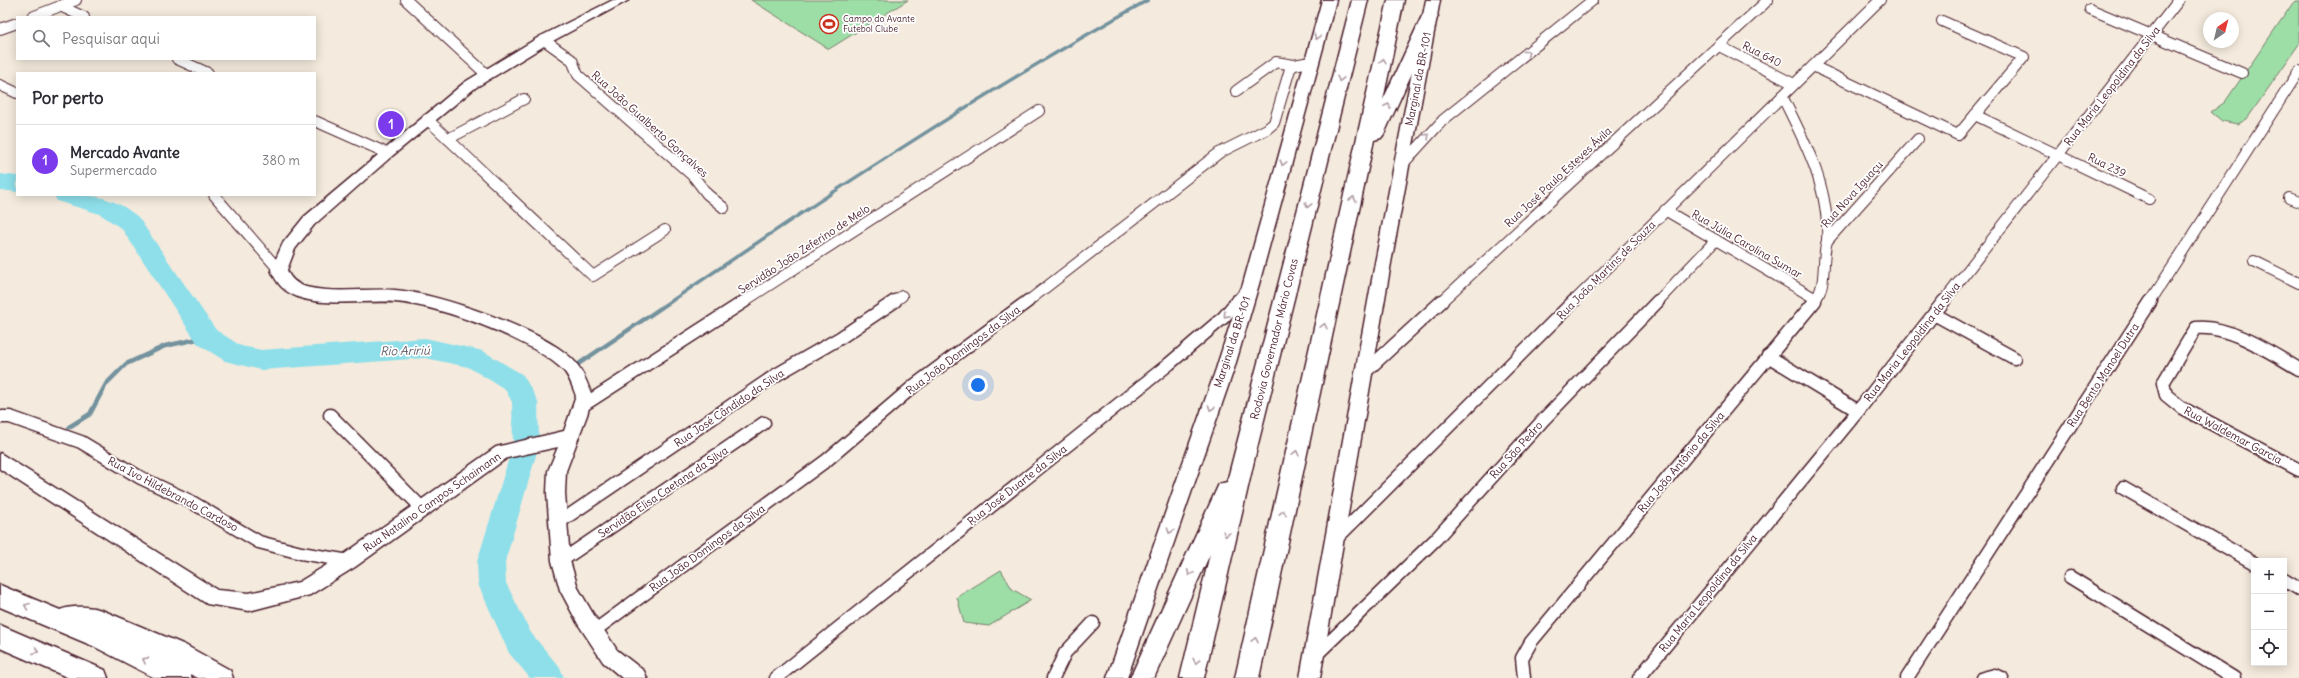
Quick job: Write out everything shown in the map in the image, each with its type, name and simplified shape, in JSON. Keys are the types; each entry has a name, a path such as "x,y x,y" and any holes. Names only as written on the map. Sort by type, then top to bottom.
{"highway":[{"name":"Rodovia Governador Mário Covas","path":"1192,678 1246,448 1360,0"},
{"path":"1247,678 1396,0"},
{"path":"1360,167 1432,8"},
{"path":"1142,678 1246,448"},
{"path":"0,596 101,638 180,678"},
{"path":"55,618 96,619 176,653 221,678"},
{"path":"0,636 96,678"}],"main road":[{"name":"Marginal da BR-101","path":"1117,678 1170,531 1239,324 1250,285 1302,63 1329,0"},
{"name":"Marginal da BR-101","path":"1310,678 1401,165 1432,8"}],"street":[{"path":"35,16 76,0"},
{"path":"406,0 486,74"},
{"path":"1401,165 1443,120 1593,0"},
{"name":"Rua José Paulo Esteves Ávila","path":"1364,373 1768,0"},
{"name":"Rua João Martins de Souza","path":"1334,541 1665,210 1880,0"},
{"name":"Rua Maria Leopoldina da Silva","path":"1639,678 1858,411 2179,0"},
{"path":"279,270 288,247 308,221 427,119 486,74 615,1"},
{"path":"60,6 82,16"},
{"path":"2090,9 2242,73"},
{"path":"1813,66 1958,135 2024,57 1942,21"},
{"path":"0,29 16,23"},
{"name":"Rua João Gualberto Gonçalves","path":"544,40 572,60 578,76 694,177 707,194 724,208"},
{"name":"Rua 640","path":"1719,46 1794,84"},
{"path":"179,60 206,72"},
{"path":"1236,91 1276,62 1302,63"},
{"name":"Rua João Domingos da Silva","path":"594,631 827,460 915,385 959,354 1219,153 1267,129 1274,122 1290,69 1302,63"},
{"name":"Rua Bento Manoel Dutra","path":"1907,678 2299,71"},
{"path":"0,85 16,93"},
{"name":"Rua Nova Iguaçu","path":"1782,96 1799,129 1811,158 1829,216 1827,241"},
{"path":"448,139 524,98"},
{"name":"Servidão João Zeferino de Melo","path":"582,406 1039,111"},
{"name":"Rua 239","path":"1975,115 2149,199"},
{"path":"427,119 593,276 665,230"},
{"path":"316,121 387,153"},
{"name":"Rua Nova Iguaçu","path":"1827,241 1918,138"},
{"path":"215,196 279,270 284,282 302,292 422,299 452,307 504,328 540,345 570,367 581,386 584,396 582,406 557,471 556,493 561,561 569,590 610,656 637,678"},
{"path":"2289,198 2299,202"},
{"name":"Rua Júlia Carolina Sumar","path":"1665,210 1816,299"},
{"name":"Rua São Pedro","path":"1314,656 1436,539 1545,418 1716,240"},
{"name":"Rua João Antônio da Silva","path":"1524,678 1522,658 1531,642 1816,299 1824,281 1822,257 1827,241"},
{"path":"2254,261 2299,282"},
{"name":"Rua José Duarte da Silva","path":"776,678 1170,364 1224,317 1250,285"},
{"name":"Rua José Cândido da Silva","path":"558,523 770,380 846,334 902,296"},
{"path":"1934,314 2014,358"},
{"name":"Rua Waldemar Garcia","path":"2299,369 2228,333 2210,326 2196,328 2163,383 2163,389 2168,397 2182,408 2299,470"},
{"path":"1768,356 1858,411"},
{"path":"330,415 422,508"},
{"name":"Rua Ivo Hildebrando Cardoso","path":"0,417 10,417 81,442 141,478 190,501 259,542 301,553 349,561"},
{"name":"Servidão Elisa Caetana da Silva","path":"561,561 764,423"},
{"name":"Rua Natalino Campos Schaimann","path":"0,460 214,598 249,602 304,589 349,561 422,508 509,449 569,437"},
{"path":"2123,488 2251,561"},
{"path":"2070,577 2234,678"},
{"path":"2287,582 2299,589"},
{"path":"1053,678 1065,653 1094,623"}],"green space":[{"name":"Campo do Avante Futebol Clube","path":"751,0 908,0 829,49"},
{"path":"2295,0 2299,0 2299,44 2247,119 2238,124 2222,121 2211,112 2225,102"},
{"path":"1001,570 1012,589 1031,600 989,626 964,623 957,597"}],"waterway":[{"path":"670,302 906,145 1086,35 1148,0"},
{"name":"Rio Aririú","path":"0,182 16,184"},
{"name":"Rio Aririú","path":"69,196 108,208 116,212 130,223 207,337 234,354 261,360 425,348 474,358 514,382 525,401 526,445 491,562 492,584 520,643 549,678"},
{"path":"577,365 671,301"},
{"path":"69,427 90,414 106,384 126,364 165,346 207,337"}],"place":[{"name":"Campo do Avante Futebol Clube","path":"829,24"},
{"name":"Mercado Avante","path":"391,124"}]}
